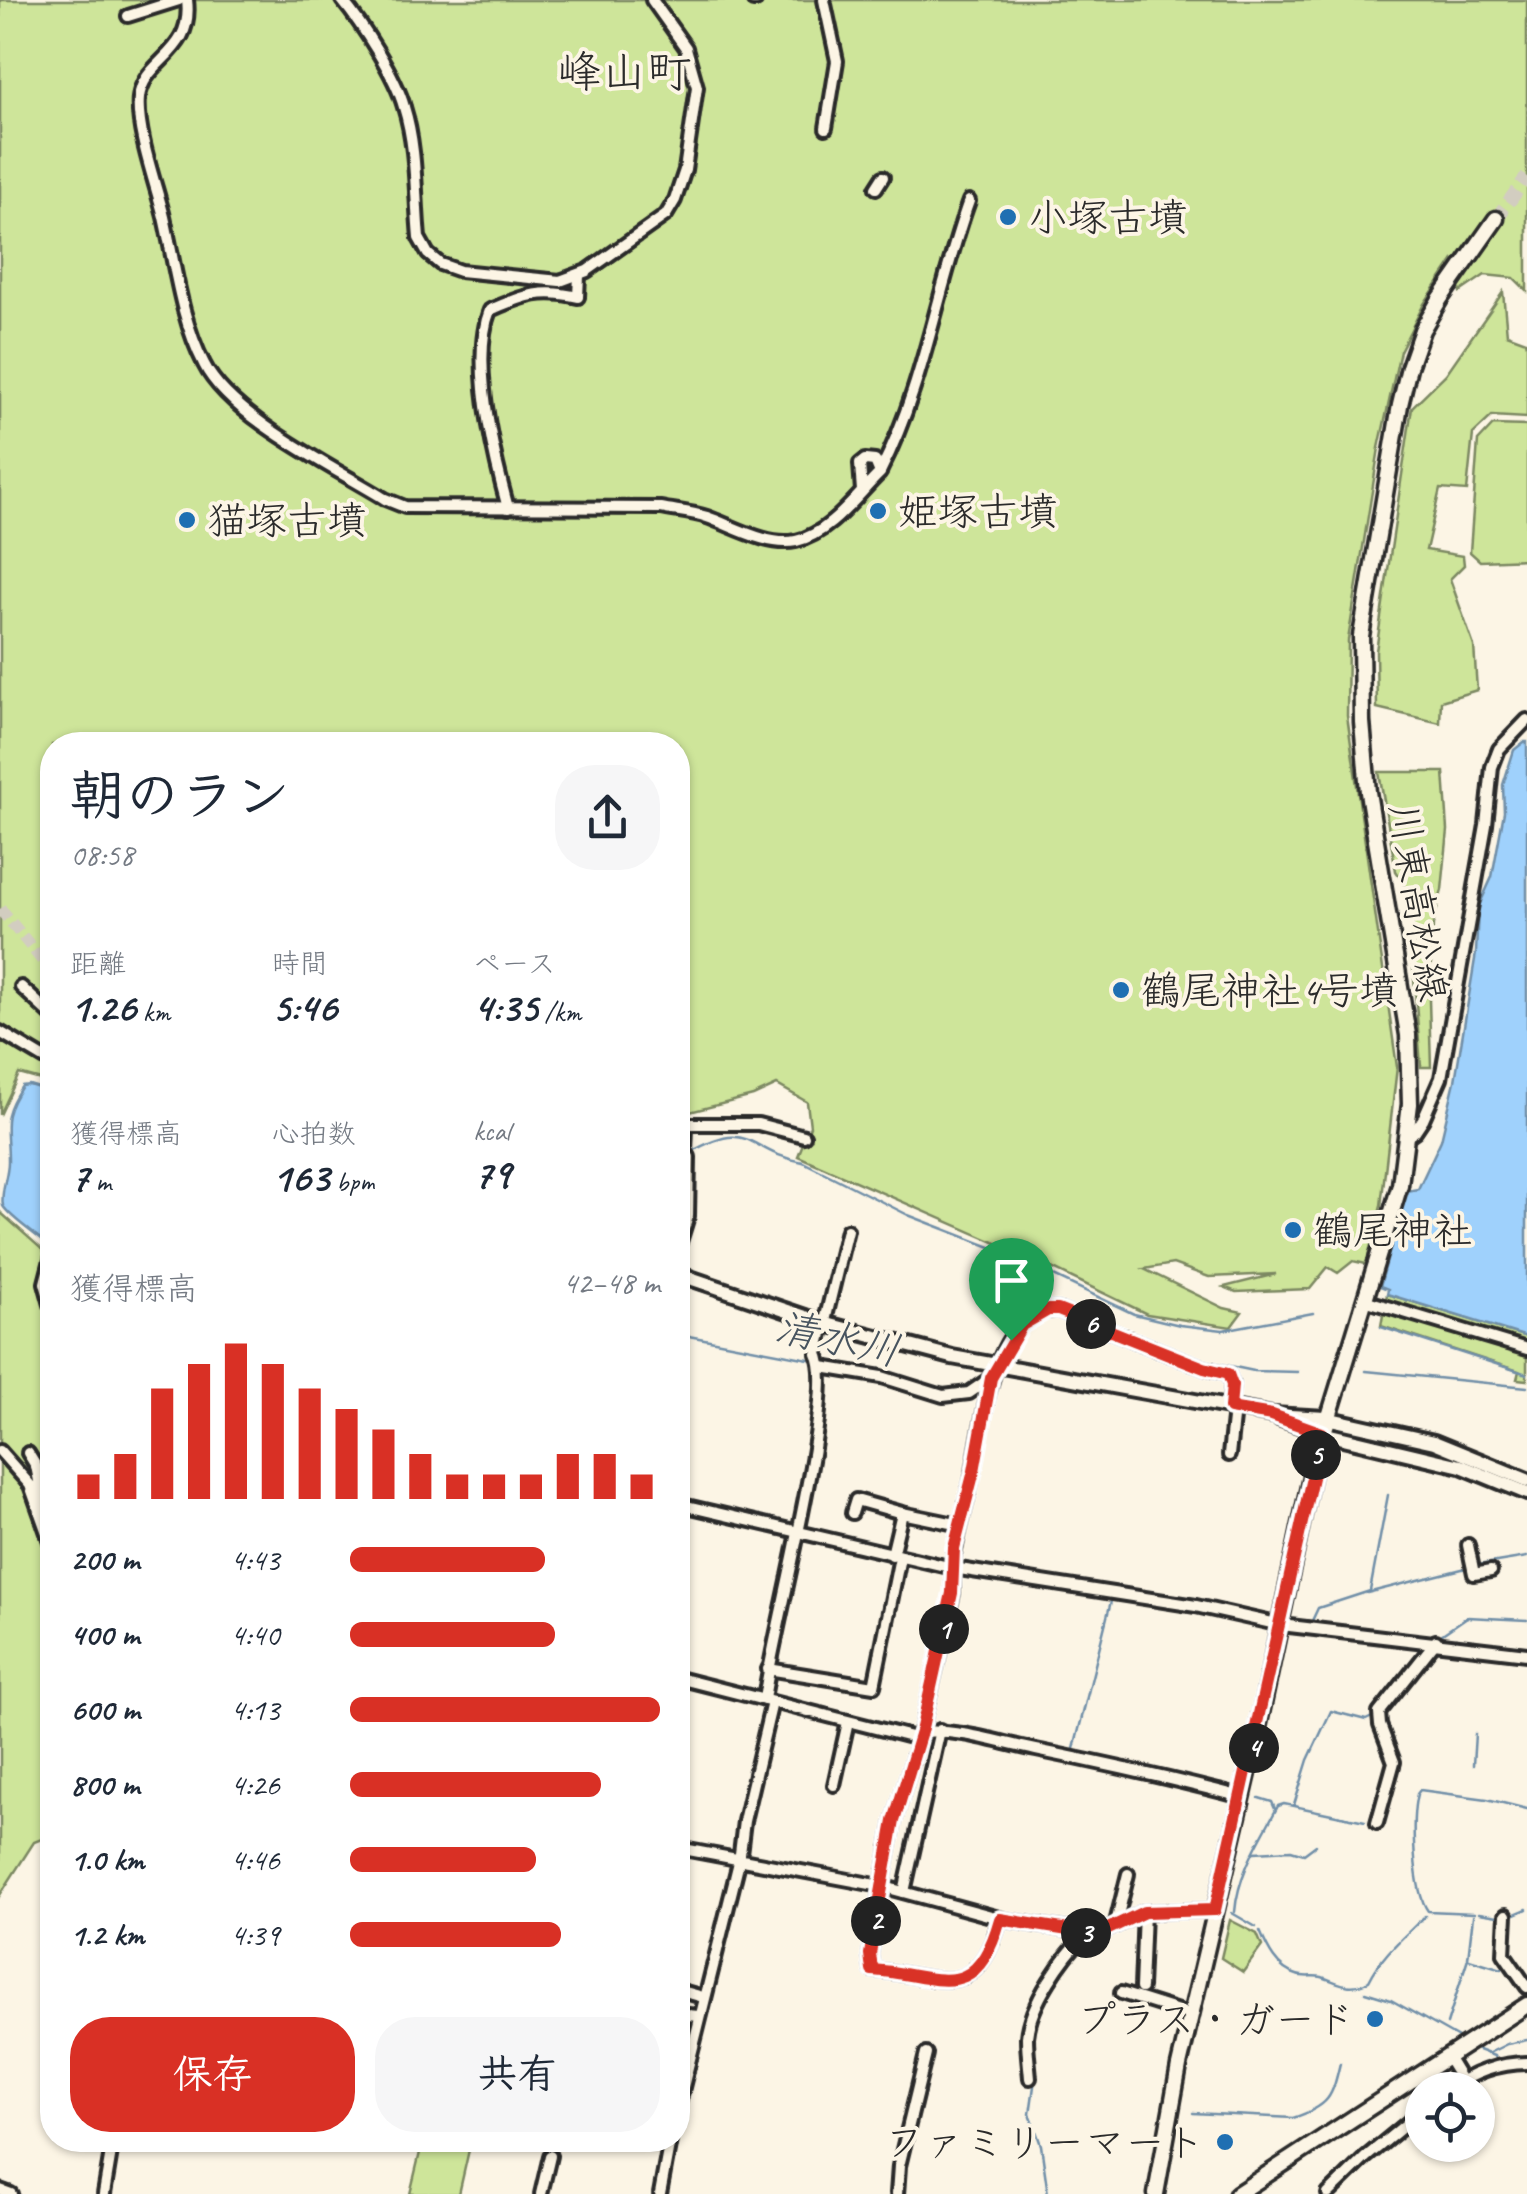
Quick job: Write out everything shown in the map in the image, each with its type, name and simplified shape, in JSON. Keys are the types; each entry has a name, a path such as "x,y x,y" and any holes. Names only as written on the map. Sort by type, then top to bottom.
{"main road":[{"name":"川東高松線","path":"1158,2186 1190,2016 1324,1426 1400,1185 1408,1136 1408,1035 1368,792 1361,636 1409,367 1422,330 1440,298 1496,218"},
{"path":"1237,2194 1527,2006"},
{"path":"1158,2186 1165,2194"}],"street":[{"path":"128,16 178,0"},
{"path":"187,0 185,34 148,76 139,96 186,316 204,366 224,392 250,415 385,499 405,507 661,508 702,516 777,541 797,541 814,533 880,473 897,437 926,356 950,255 969,201"},
{"path":"342,0 356,17 403,102 409,124 419,238 428,254 440,264 460,271 548,282 579,276 666,215 676,200 685,170 697,87 686,48 652,0"},
{"path":"824,0 837,60 826,128"},
{"path":"508,508 495,462 485,384 484,326 490,310 530,294 553,291 578,296 579,276"},
{"path":"862,491 860,464 875,461 880,473"},
{"path":"1408,1136 1423,1119 1441,1078 1486,824 1492,767 1500,749 1527,720"},
{"path":"21,987 40,1005"},
{"path":"0,1032 40,1056"},
{"path":"690,1124 758,1124 804,1136"},
{"path":"690,2052 740,1862 744,1821 768,1701 768,1669 815,1436 822,1323 847,1230"},
{"path":"690,1278 822,1323 994,1372 1434,1442 1527,1480"},
{"path":"1364,1300 1527,1349"},
{"path":"1000,1919 984,1960 967,1974 943,1982 872,1970 870,1954 894,1821 920,1735 952,1593 960,1525 994,1372 1022,1325 1036,1314 1058,1310 1228,1374 1232,1385 1230,1456"},
{"path":"820,1362 943,1396 969,1393 994,1372"},
{"path":"1324,1426 1461,1466 1527,1493"},
{"path":"0,1451 30,1485 40,1512"},
{"path":"28,1453 36,1466 40,1486"},
{"path":"852,1513 856,1500 960,1525"},
{"path":"690,1507 953,1568 1196,1606 1281,1625 1527,1654"},
{"path":"768,1669 874,1686 902,1514"},
{"path":"1468,1545 1474,1574 1491,1570"},
{"path":"1377,1822 1394,1762 1381,1730 1379,1713 1436,1641"},
{"path":"690,1681 848,1722 920,1735 960,1731 1020,1747 1106,1762 1242,1797"},
{"path":"834,1784 848,1722"},
{"path":"904,1892 940,1730"},
{"path":"690,1851 881,1886 1000,1919 1087,1933 1106,1930 1144,1912 1215,1910"},
{"path":"1116,1924 1128,1874"},
{"path":"1141,1988 1144,1912"},
{"path":"1506,1915 1504,1954 1527,1986"},
{"path":"1030,2078 1027,2035 1032,2015 1062,1958 1087,1933"},
{"path":"690,1994 703,1998"},
{"path":"1120,1994 1190,2016"},
{"path":"690,2015 698,2016"},
{"path":"897,2194 899,2166 926,2054"},
{"path":"1447,2057 1456,2072"},
{"path":"1482,2072 1527,2063"},
{"path":"1328,2194 1405,2125"},
{"path":"104,2194 111,2152"},
{"path":"660,2194 668,2152"},
{"path":"541,2194 550,2156"},
{"path":"0,2190 11,2194"}],"green space":[{"path":"0,0 1527,0 1527,291 1514,278 1485,275 1460,292 1453,261 1424,304 1400,351 1379,448 1348,640 1347,716 1397,1067 1381,1206 1366,1264 1353,1261 1338,1273 1328,1267 1310,1289 1236,1292 1224,1287 1276,1274 1209,1277 1173,1264 1144,1269 1224,1308 1242,1312 1231,1327 1147,1314 1033,1259 798,1156 810,1126 807,1102 777,1085 753,1096 690,1112 690,732 40,732 40,1080 19,1074 0,1115"},
{"path":"1503,292 1507,334 1526,341 1527,345 1527,418 1492,416 1473,434 1467,491 1440,489 1426,550 1463,556 1464,565 1450,579 1474,646 1477,690 1441,701 1440,723 1377,708 1376,651 1412,407 1446,374"},
{"path":"1493,425 1527,426 1527,559 1480,561 1470,552 1478,441"},
{"path":"1379,772 1444,772 1448,830 1442,890 1433,925 1431,1067 1421,1067 1413,965 1417,947 1403,881 1396,871"},
{"path":"0,1212 40,1248 40,1840 34,1842 0,1895"},
{"path":"1387,1294 1527,1337 1527,1380 1517,1379 1519,1371 1381,1326"},
{"path":"1230,1920 1257,1934 1262,1946 1243,1972 1221,1958"},
{"path":"420,2152 469,2152 459,2194 410,2194"}],"water":[{"path":"1524,742 1527,1337 1387,1294 1388,1289 1380,1286 1406,1191 1418,1189 1441,1140 1476,953 1478,908 1492,877 1504,812 1503,785 1514,750"},
{"path":"22,1086 40,1088 40,1239 3,1206 8,1115"}],"waterway":[{"path":"690,1152 726,1137 748,1140 1134,1314 1223,1330 1313,1313"},
{"name":"清水川","path":"1021,1319 1033,1309 1054,1305"},
{"path":"1381,1327 1527,1374"},
{"name":"清水川","path":"690,1336 814,1360"},
{"name":"清水川","path":"1192,1358 1254,1371 1298,1372"},
{"name":"清水川","path":"821,1361 877,1371"},
{"name":"清水川","path":"1366,1371 1527,1387"},
{"path":"1311,1623 1318,1608 1370,1591 1388,1495"},
{"path":"1478,1565 1527,1557"},
{"path":"1367,1593 1470,1567"},
{"path":"1073,1753 1112,1597"},
{"path":"1438,1637 1467,1617 1527,1620"},
{"path":"1294,1805 1308,1760 1331,1711 1366,1720 1374,1716"},
{"path":"1473,1765 1475,1734"},
{"path":"1474,1913 1428,1911 1423,1901 1415,1854 1417,1794 1420,1790 1487,1799 1527,1809"},
{"path":"1259,1798 1272,1802 1275,1809"},
{"path":"1235,1912 1245,1870 1278,1806 1365,1821"},
{"path":"1254,1852 1291,1850 1304,1854 1316,1845"},
{"path":"1508,1917 1527,1909"},
{"path":"1232,1913 1256,1927"},
{"path":"1479,1913 1498,1916"},
{"path":"1260,1931 1274,1958 1290,1972 1356,1985 1369,1981 1387,1954 1425,1916"},
{"path":"1447,2024 1468,1958 1473,1916"},
{"path":"1469,1959 1502,1969"},
{"path":"1365,1992 1391,2000 1460,2039"},
{"path":"1040,2008 1048,1993"},
{"path":"1487,2054 1527,2040"},
{"path":"1473,2048 1494,2056 1496,2062"},
{"path":"1193,2113 1293,2118 1327,2099 1340,2063"},
{"path":"1035,2079 1030,2114 1041,2145 1048,2194"}],"tunnel":[{"path":"1496,219 1527,177"},
{"path":"0,909 40,957"}],"place":[{"name":"小塚古墳","path":"1008,217"},
{"name":"姫塚古墳","path":"878,511"},
{"name":"猫塚古墳","path":"187,520"},
{"name":"鶴尾神社4号墳","path":"1121,990"},
{"name":"鶴尾神社","path":"1293,1230"},
{"name":"プラス・ガード","path":"1375,2019"},
{"name":"ファミリーマート","path":"1225,2142"}],"district":[{"name":"峰山町","path":"624,71"}],"route":[{"path":"1058,1310 1228,1374 1232,1385 1230,1408 1272,1415 1322,1433 1215,1910 1144,1912 1106,1930 1087,1933 1000,1919 984,1960 967,1974 943,1982 872,1970 870,1954 894,1821 921,1732 952,1593 954,1548 974,1471 991,1378 1011,1340 1036,1314 1058,1310"}]}
